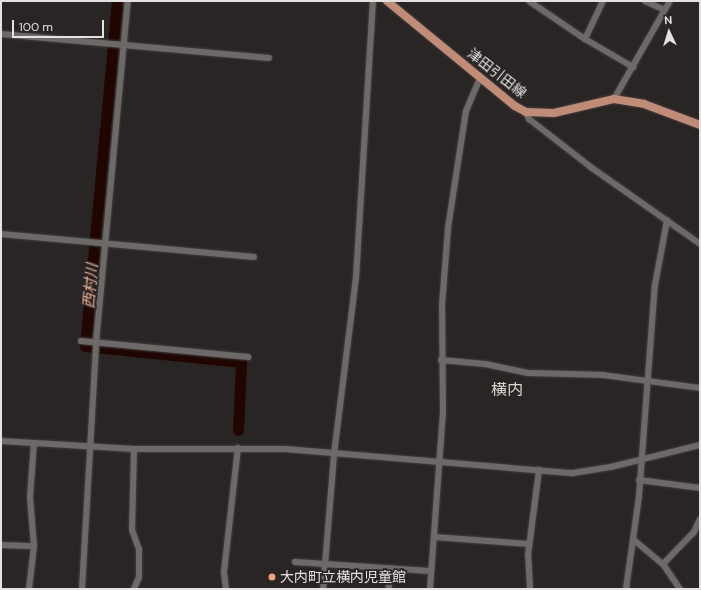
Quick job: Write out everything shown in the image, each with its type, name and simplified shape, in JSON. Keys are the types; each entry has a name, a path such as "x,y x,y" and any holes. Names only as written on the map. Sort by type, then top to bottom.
{"main road":[{"name":"津田引田線","path":"387,1 515,106 526,112 554,113 614,99 644,104 700,125"}],"street":[{"path":"82,589 96,343 128,1"},
{"path":"323,589 334,454 356,278 373,1"},
{"path":"528,1 585,39 633,67"},
{"path":"585,39 603,1"},
{"path":"645,1 664,10"},
{"path":"614,99 670,1"},
{"path":"1,34 269,58"},
{"path":"430,589 430,571 443,414 441,360 448,228 466,111 480,78"},
{"path":"526,112 529,119 540,128 700,244"},
{"path":"626,589 634,540 655,285 667,220"},
{"path":"1,234 254,258"},
{"path":"81,341 248,357"},
{"path":"441,360 485,364 535,373 603,375 700,388"},
{"path":"1,441 134,449 238,448 573,473 611,468 640,459 700,445"},
{"path":"29,589 34,546 30,497 34,443"},
{"path":"226,589 224,572 238,448"},
{"path":"134,449 132,530 139,549 138,578 134,589"},
{"path":"530,589 529,544 539,470"},
{"path":"639,480 700,488"},
{"path":"663,564 691,536 700,519"},
{"path":"434,536 529,544"},
{"path":"634,540 663,564 680,589"},
{"path":"1,545 34,546"},
{"path":"295,562 325,563 388,570 430,571"},
{"path":"388,570 389,589"}],"waterway":[{"name":"西村川","path":"117,1 85,346 241,362 238,430"}],"place":[{"name":"大内町立横内児童館","path":"272,577"}],"district":[{"name":"横内","path":"507,390"}]}
